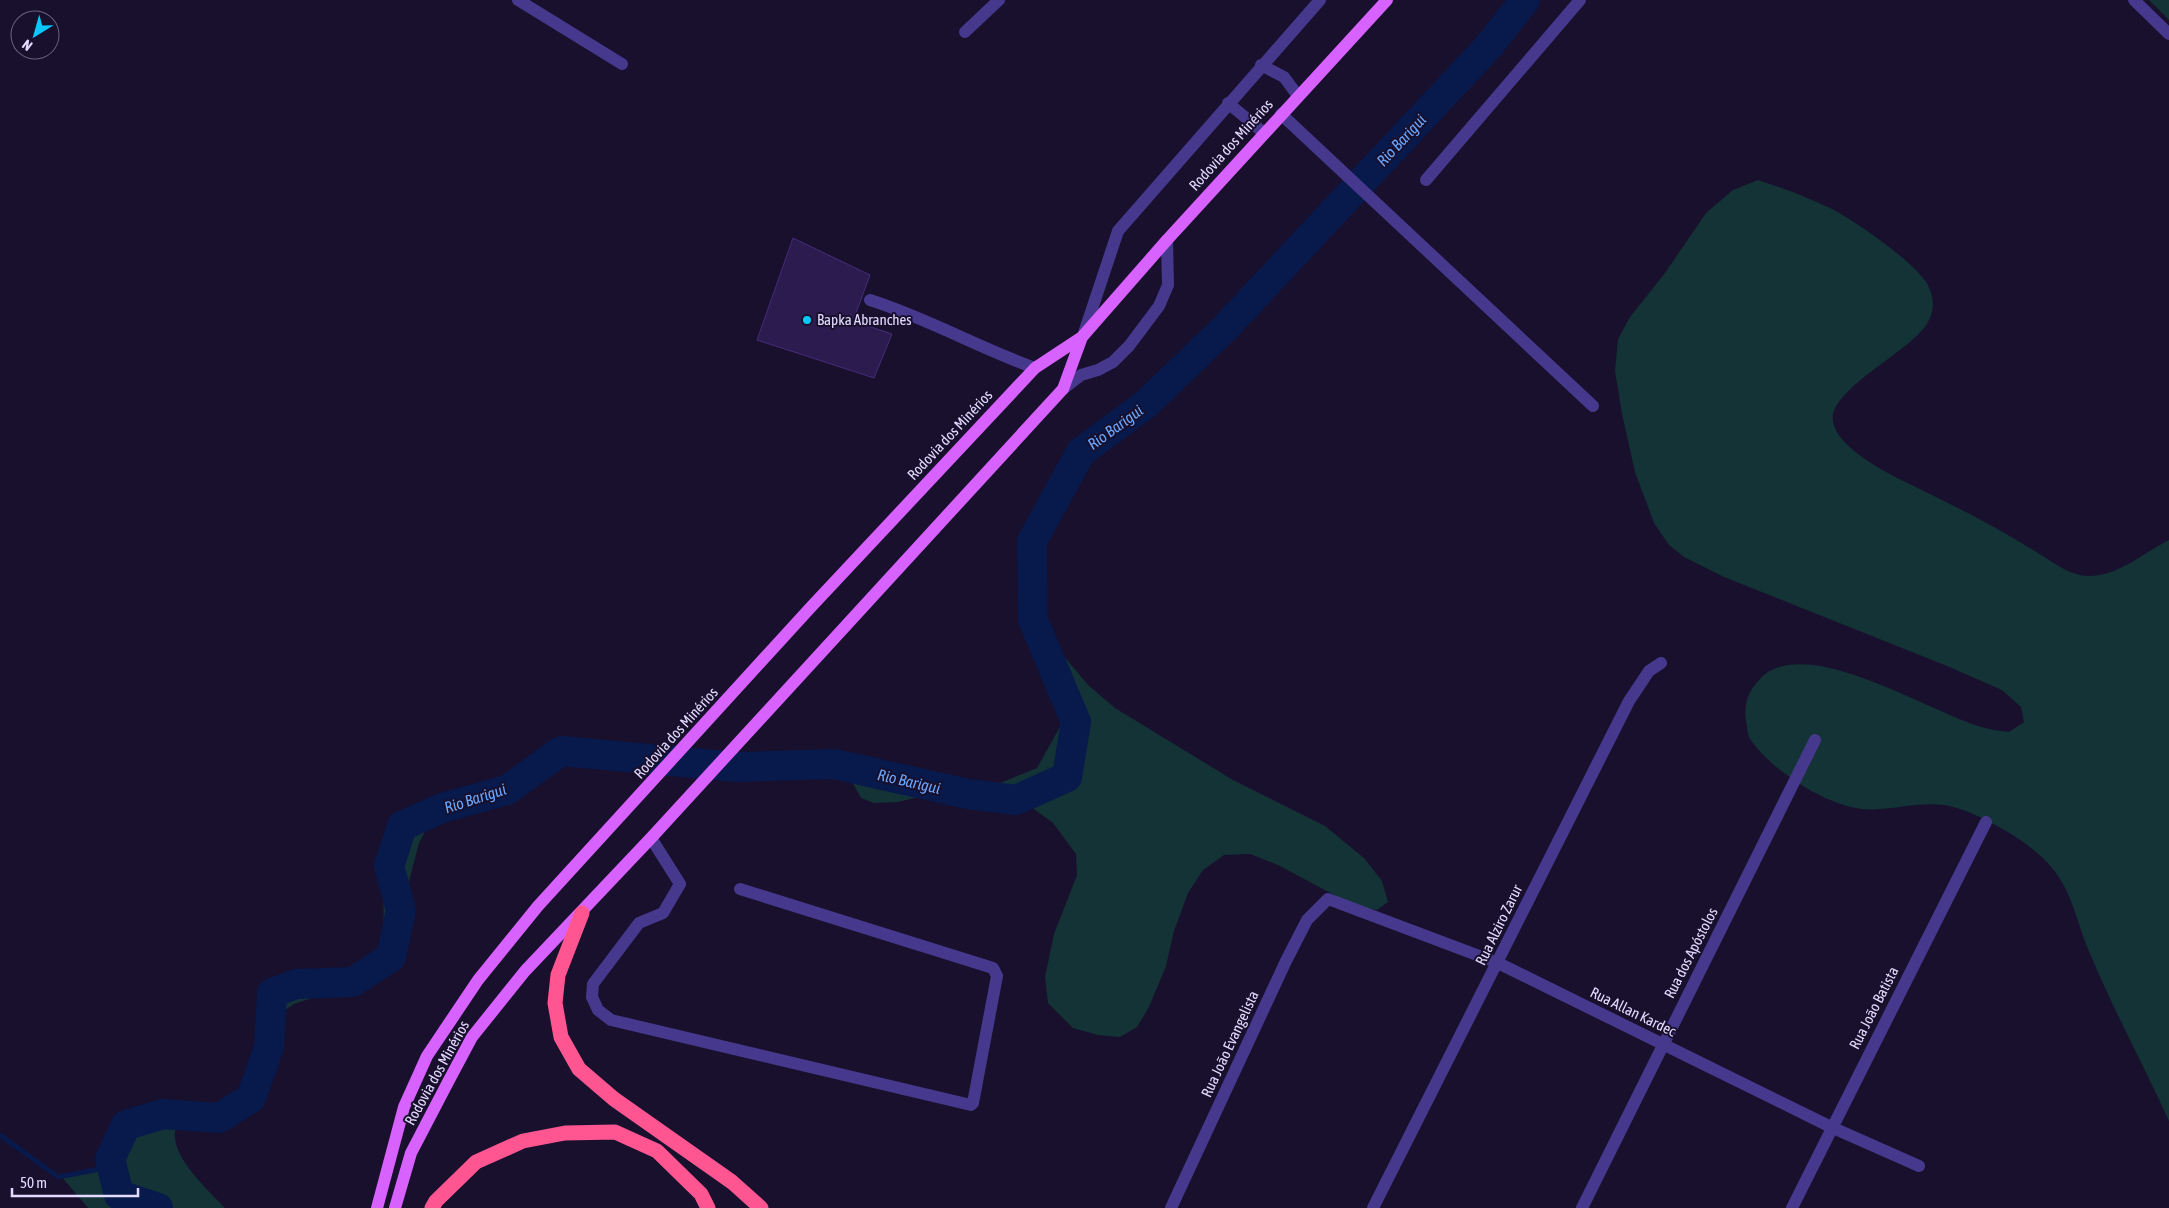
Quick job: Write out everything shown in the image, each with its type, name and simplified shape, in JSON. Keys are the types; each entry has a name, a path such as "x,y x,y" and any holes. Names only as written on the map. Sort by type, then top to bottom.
{"highway":[{"path":"582,913 558,975 554,1003 561,1037 579,1069 614,1099 732,1182 761,1208"},
{"path":"432,1208 436,1201 476,1162 523,1141 565,1133 615,1132 657,1151 701,1194 708,1208"}],"main road":[{"name":"Rodovia dos Minérios","path":"377,1208 404,1107 427,1056 478,980 538,906 1035,368 1082,337 1281,114 1387,0"},
{"name":"Rodovia dos Minérios","path":"395,1208 411,1153 472,1037 525,971 670,818 1063,388 1082,337"}],"street":[{"path":"518,0 622,64"},
{"path":"965,32 999,0"},
{"path":"1082,337 1118,231 1261,65 1320,0"},
{"path":"1426,180 1580,0"},
{"path":"2134,0 2169,34"},
{"path":"1261,65 1284,77 1298,96"},
{"path":"1228,103 1264,133"},
{"path":"1281,114 1593,406"},
{"path":"1063,388 1081,375 1098,370 1113,362 1129,346 1159,306 1168,285 1167,240"},
{"path":"870,300 909,313 1009,359 1035,368"},
{"name":"Rua Alziro Zarur","path":"1373,1208 1629,701 1649,672 1661,663"},
{"name":"Rua dos Apóstolos","path":"1582,1208 1815,740"},
{"name":"Rua João Batista","path":"1792,1208 1831,1127 1986,822"},
{"path":"651,838 680,884 663,913 639,923 593,984 592,997 598,1010 611,1020 971,1105 974,1103 997,976 993,968 740,888"},
{"name":"Rua Allan Kardec","path":"1328,899 1498,963 1831,1127 1919,1166"},
{"name":"Rua João Evangelista","path":"1171,1208 1286,961 1308,920 1328,899"}],"green space":[{"path":"2149,0 2169,0 2169,20"},
{"path":"1758,180 1813,200 1854,222 1911,265 1930,290 1933,304 1932,313 1920,333 1857,383 1844,396 1835,409 1834,426 1842,440 1866,460 1884,471 1982,520 2074,573 2088,576 2110,572 2130,563 2169,540 2169,1121 2100,977 2065,887 2048,863 2009,833 1957,808 1933,804 1886,809 1862,809 1832,801 1785,774 1759,751 1750,739 1745,712 1750,692 1764,675 1785,666 1812,665 1842,671 1874,682 1985,728 2009,732 2024,722 2021,707 2002,690 1947,666 1724,577 1684,557 1669,545 1654,523 1635,472 1622,414 1615,371 1618,339 1630,317 1665,273 1706,213 1733,190"},
{"path":"1025,603 1037,614 1059,650 1088,685 1115,708 1233,780 1325,826 1364,858 1382,881 1388,902 1377,910 1353,905 1278,865 1250,854 1224,855 1203,870 1188,893 1174,931 1166,966 1149,1007 1137,1027 1120,1037 1098,1035 1073,1028 1048,1003 1045,977 1054,934 1077,875 1076,854 1053,823 1031,807 1000,793 980,789 946,790 898,802 874,803 861,798 850,778 851,756 988,788 1037,768 1066,716 1024,612"},
{"path":"437,810 419,843 408,885 407,943 396,971 370,986 321,995 294,1004 272,1019 277,992 353,978 384,956 383,860 401,827"},
{"path":"168,1113 179,1114 175,1138 181,1157 195,1176 225,1208 88,1208 61,1176 110,1167 130,1124"}],"building":[{"name":"Bapka Abranches","path":"793,238 870,275 853,321 892,334 874,378 757,340"}],"waterway":[{"name":"Rio Barigui","path":"158,1208 119,1195 110,1159 126,1125 163,1114 219,1118 251,1098 269,1047 272,993 296,984 353,982 391,957 401,910 389,866 402,826 442,808 507,790 561,751 738,767 834,764 968,794 1016,800 1067,777 1076,722 1033,620 1032,541 1081,452 1146,404 1223,330 1489,46 1525,0"},
{"path":"0,1135 58,1177 95,1170 110,1159"}],"place":[{"name":"Bapka Abranches","path":"807,320"}]}
